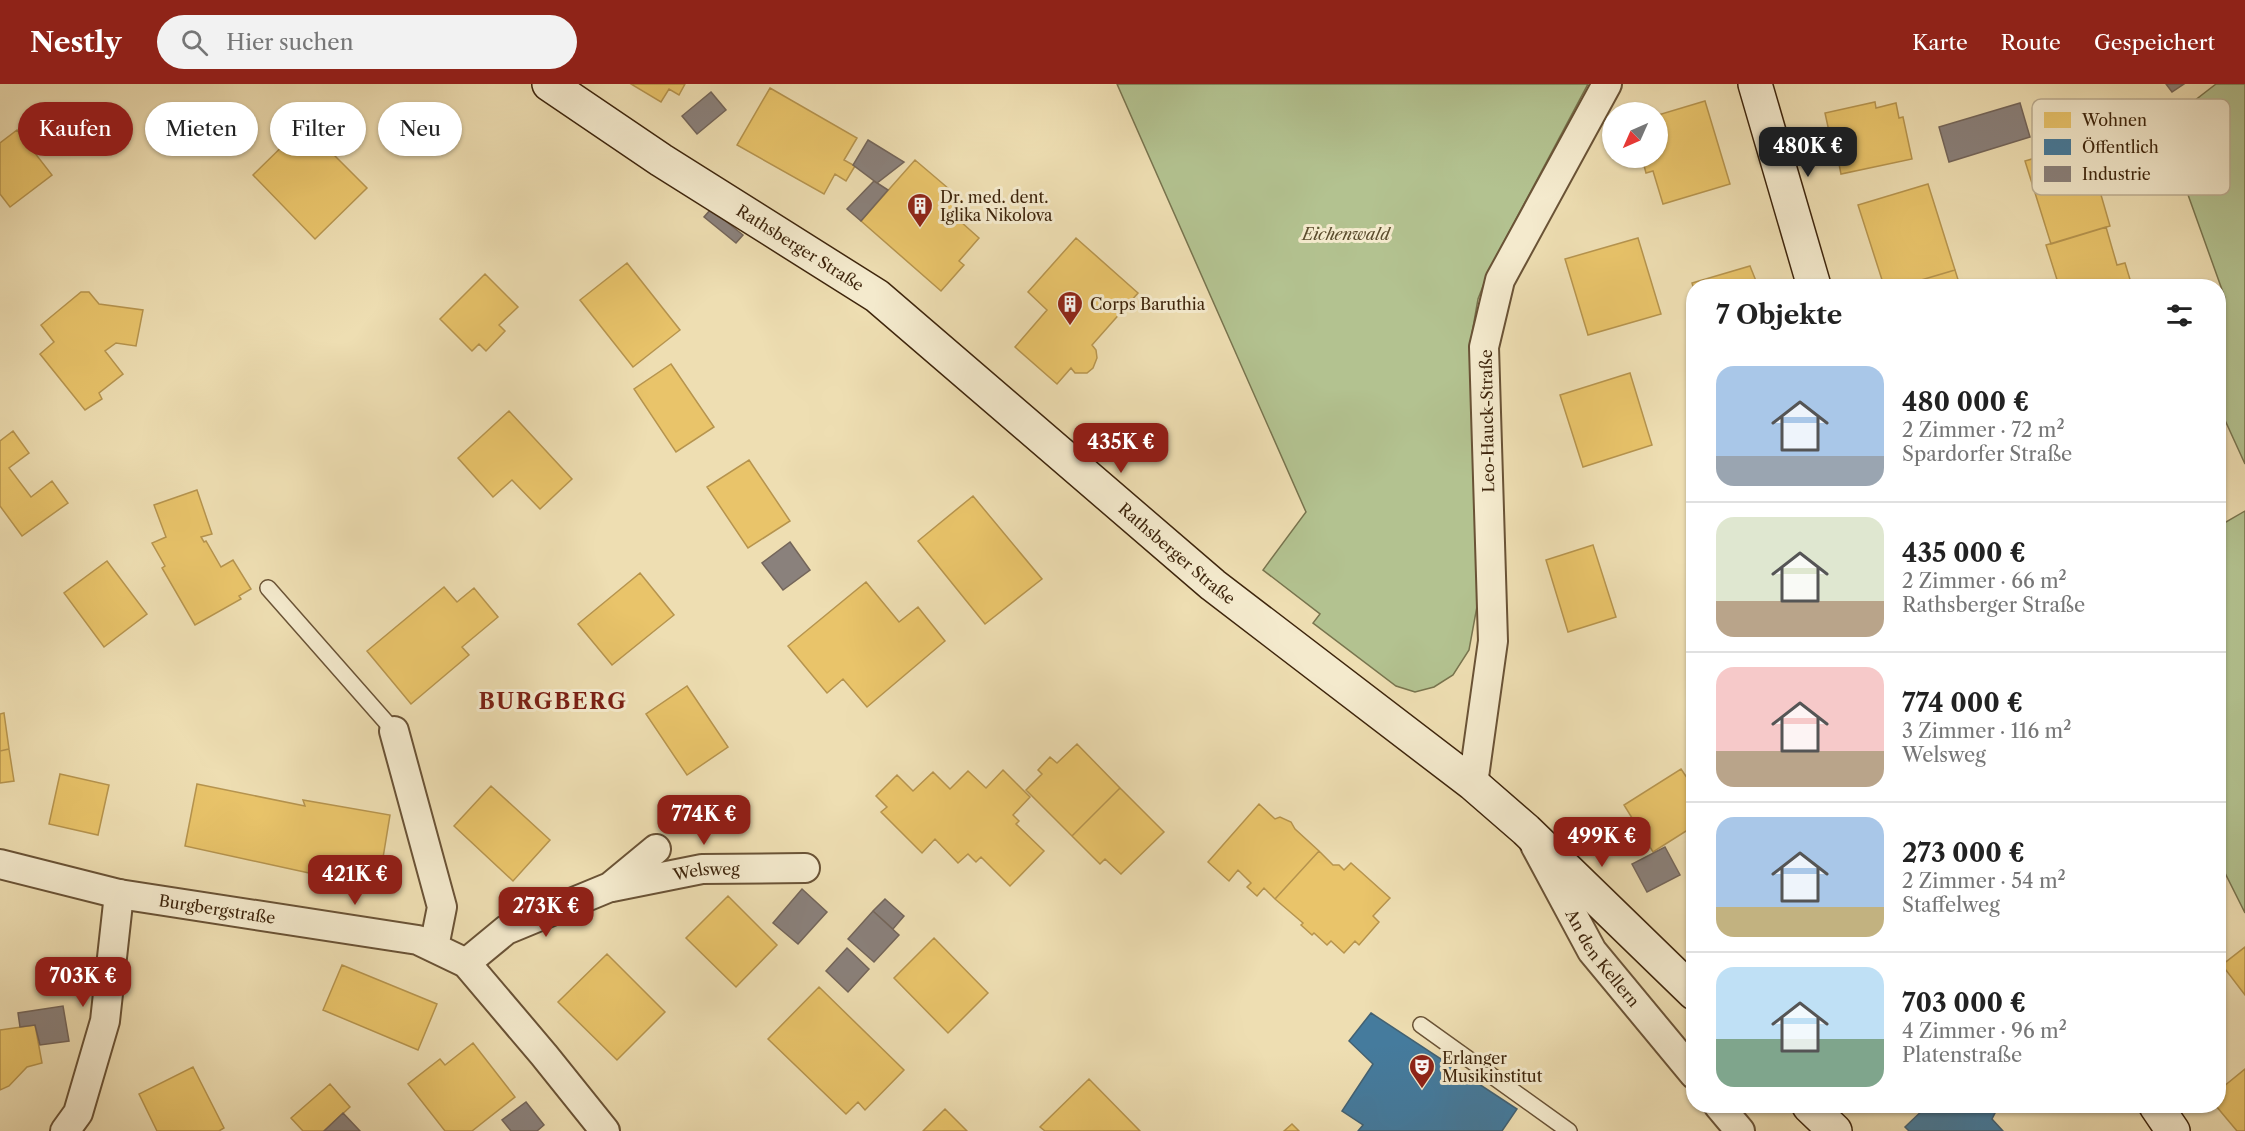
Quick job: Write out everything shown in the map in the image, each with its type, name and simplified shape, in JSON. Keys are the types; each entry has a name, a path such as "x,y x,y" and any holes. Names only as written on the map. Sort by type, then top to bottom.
{"street":[{"name":"Rathsberger Straße","path":"549,84 662,160 877,296 1213,585 1473,784 1526,830 1686,985"},
{"name":"Leo-Hauck-Straße","path":"1473,784 1492,641 1484,347 1500,280 1606,84"},
{"path":"1755,84 1812,279"},
{"path":"394,731 442,907 434,947"},
{"name":"An den Kellern","path":"1526,830 1592,951 1686,1064"},
{"path":"466,963 506,930 610,887 656,849"},
{"name":"Burgbergstraße","path":"0,864 119,894 418,940 434,947 466,963 605,1131"},
{"name":"Welsweg","path":"610,887 702,869 805,868"},
{"path":"65,1131 78,1113 105,1021 119,894"},
{"path":"1725,1113 1740,1131"},
{"path":"1816,1113 1835,1131"},
{"path":"2161,1113 2173,1131"}],"lane":[{"path":"268,588 394,731"},
{"path":"1421,1025 1569,1131"}],"green space":[{"name":"Eichenwald","path":"1117,84 1588,84 1490,268 1478,299 1472,333 1478,601 1469,650 1453,675 1434,687 1415,692 1396,686 1313,623 1320,614 1263,570 1306,512"},
{"path":"2216,84 2245,84 2245,464 2226,422 2226,279 2218,279 2188,195 2230,195 2230,99 2197,99"},
{"path":"2245,511 2245,913 2226,875 2226,522"}],"building: Wohnen":[{"path":"631,84 685,84 679,95 669,89 661,102"},
{"path":"770,88 857,138 844,160 855,166 846,181 835,174 824,194 737,145"},
{"path":"1705,101 1730,184 1663,204 1653,171 1646,173 1645,168 1668,168 1668,112"},
{"path":"1875,102 1876,108 1896,103 1899,118 1903,117 1912,159 1841,174 1837,154 1831,156 1825,113"},
{"path":"17,130 18,156 37,156 52,175 10,207 0,194 0,143"},
{"path":"272,156 335,156 367,188 315,239 253,175"},
{"path":"2032,159 2032,183 2025,161"},
{"name":"Dr. med. dent. Iglika Nikolova","path":"915,160 962,200 951,213 979,238 959,261 964,265 941,291 861,221"},
{"path":"1928,184 1955,270 1925,279 1882,279 1858,205"},
{"path":"2036,195 2101,195 2110,226 2051,244"},
{"path":"2106,227 2117,265 2125,263 2130,279 2057,279 2046,245"},
{"name":"Corps Baruthia","path":"1076,238 1138,293 1092,345 1096,350 1097,358 1093,368 1087,373 1075,373 1071,368 1057,384 1015,347 1047,310 1028,292"},
{"path":"1638,238 1661,314 1588,335 1565,259"},
{"path":"627,263 680,330 633,367 580,300"},
{"path":"1750,266 1755,279 1706,279"},
{"path":"1955,270 1958,279 1925,279"},
{"path":"485,274 518,307 499,325 505,331 486,351 479,344 472,351 440,319"},
{"path":"81,292 89,292 99,304 143,310 136,346 116,343 105,351 123,374 99,393 102,399 85,410 40,354 54,342 41,325"},
{"path":"671,364 714,427 676,452 634,389"},
{"path":"1630,373 1652,445 1583,467 1560,395"},
{"path":"509,411 572,479 540,509 512,480 493,497 458,458"},
{"path":"13,431 29,453 9,468 31,497 52,481 68,503 22,536 0,506 0,441"},
{"path":"749,460 790,521 748,548 707,487"},
{"path":"197,490 212,534 201,537 204,542 206,541 221,567 233,560 251,589 239,596 241,599 195,625 162,568 165,566 152,543 166,537 154,505"},
{"path":"973,496 1042,579 985,624 918,541"},
{"path":"1593,545 1616,617 1568,632 1546,560"},
{"path":"107,561 147,614 104,647 64,593"},
{"path":"640,573 674,615 612,665 578,624"},
{"path":"866,582 899,622 918,607 945,641 867,707 843,679 827,693 788,646"},
{"path":"444,587 457,602 474,588 498,617 462,647 469,655 411,704 367,651"},
{"path":"687,686 728,747 687,775 646,714"},
{"path":"4,713 9,749 0,751 0,714"},
{"path":"1077,744 1120,788 1072,836 1026,790 1042,774 1038,770 1050,757 1057,763"},
{"path":"9,749 14,781 0,783 0,751"},
{"path":"1681,769 1686,776 1686,831 1653,852 1624,805"},
{"path":"1003,770 1030,797 1013,815 1019,821 1016,824 1044,851 1010,886 981,857 976,862 968,854 958,863 935,839 922,853 881,812 887,807 876,796 897,775 913,791 933,772 950,789 968,771 986,788"},
{"path":"60,774 109,785 98,835 49,824"},
{"path":"197,784 305,806 303,800 390,815 378,888 185,846"},
{"path":"491,786 550,840 513,881 454,826"},
{"path":"1120,788 1164,832 1121,874 1105,859 1100,864 1072,836"},
{"path":"1259,804 1275,819 1280,817 1291,822 1295,829 1319,851 1275,899 1264,888 1257,896 1247,887 1251,883 1238,870 1229,881 1208,862"},
{"path":"1319,851 1333,865 1339,865 1344,870 1351,863 1390,898 1373,916 1379,922 1359,945 1355,941 1344,953 1331,941 1327,945 1314,933 1312,935 1301,925 1303,923 1275,899"},
{"path":"728,896 777,945 736,987 686,938"},
{"path":"934,938 988,993 948,1033 894,978"},
{"path":"2245,947 2245,995 2226,970 2226,962"},
{"path":"607,954 665,1012 617,1060 558,1002"},
{"path":"342,965 437,1004 418,1050 323,1010"},
{"path":"819,987 904,1070 865,1110 858,1102 846,1114 768,1039"},
{"path":"35,1025 42,1063 27,1067 9,1086 0,1090 0,1030"},
{"path":"473,1043 515,1097 472,1131 445,1131 408,1084 440,1059 445,1065"},
{"path":"193,1067 224,1128 219,1131 157,1131 139,1094"},
{"path":"2245,1069 2245,1131 2237,1131 2222,1113 2226,1113 2226,1084"},
{"path":"1089,1079 1140,1131 1045,1131 1040,1127"},
{"path":"330,1084 350,1107 324,1131 303,1131 291,1118"},
{"path":"945,1109 967,1131 923,1131"},
{"path":"1292,1124 1299,1131 1284,1131"}],"building: Öffentlich":[{"name":"Erlanger Musikinstitut","path":"1371,1013 1517,1109 1502,1131 1358,1131 1363,1125 1342,1111 1373,1064 1349,1041"},
{"path":"1920,1113 1995,1113 1992,1119 2003,1131 1909,1131 1905,1127"}],"building: Industrie":[{"path":"2166,84 2184,84 2172,92"},
{"path":"711,92 726,110 697,134 682,116"},
{"path":"2020,103 2030,137 1949,162 1939,127"},
{"path":"868,140 904,162 877,183 853,165"},
{"path":"874,181 888,190 861,221 847,209"},
{"path":"711,209 743,235 736,243 704,217"},
{"path":"790,542 810,570 783,590 762,563"},
{"path":"1665,847 1680,875 1647,892 1632,864"},
{"path":"802,889 827,912 798,944 773,923"},
{"path":"885,899 904,916 893,929 873,911"},
{"path":"873,911 899,935 874,962 848,939"},
{"path":"847,948 869,969 848,992 826,971"},
{"path":"63,1006 69,1041 40,1045 35,1025 20,1027 18,1013"},
{"path":"526,1102 544,1125 537,1131 511,1131 502,1120"},
{"path":"343,1113 360,1131 324,1131"}],"place":[{"name":"Dr. med. dent. Iglika Nikolova","path":"920,229"},
{"name":"Corps Baruthia","path":"1070,327"},
{"name":"Erlanger Musikinstitut","path":"1422,1090"}],"district":[{"name":"BURGBERG","path":"553,701"}]}
